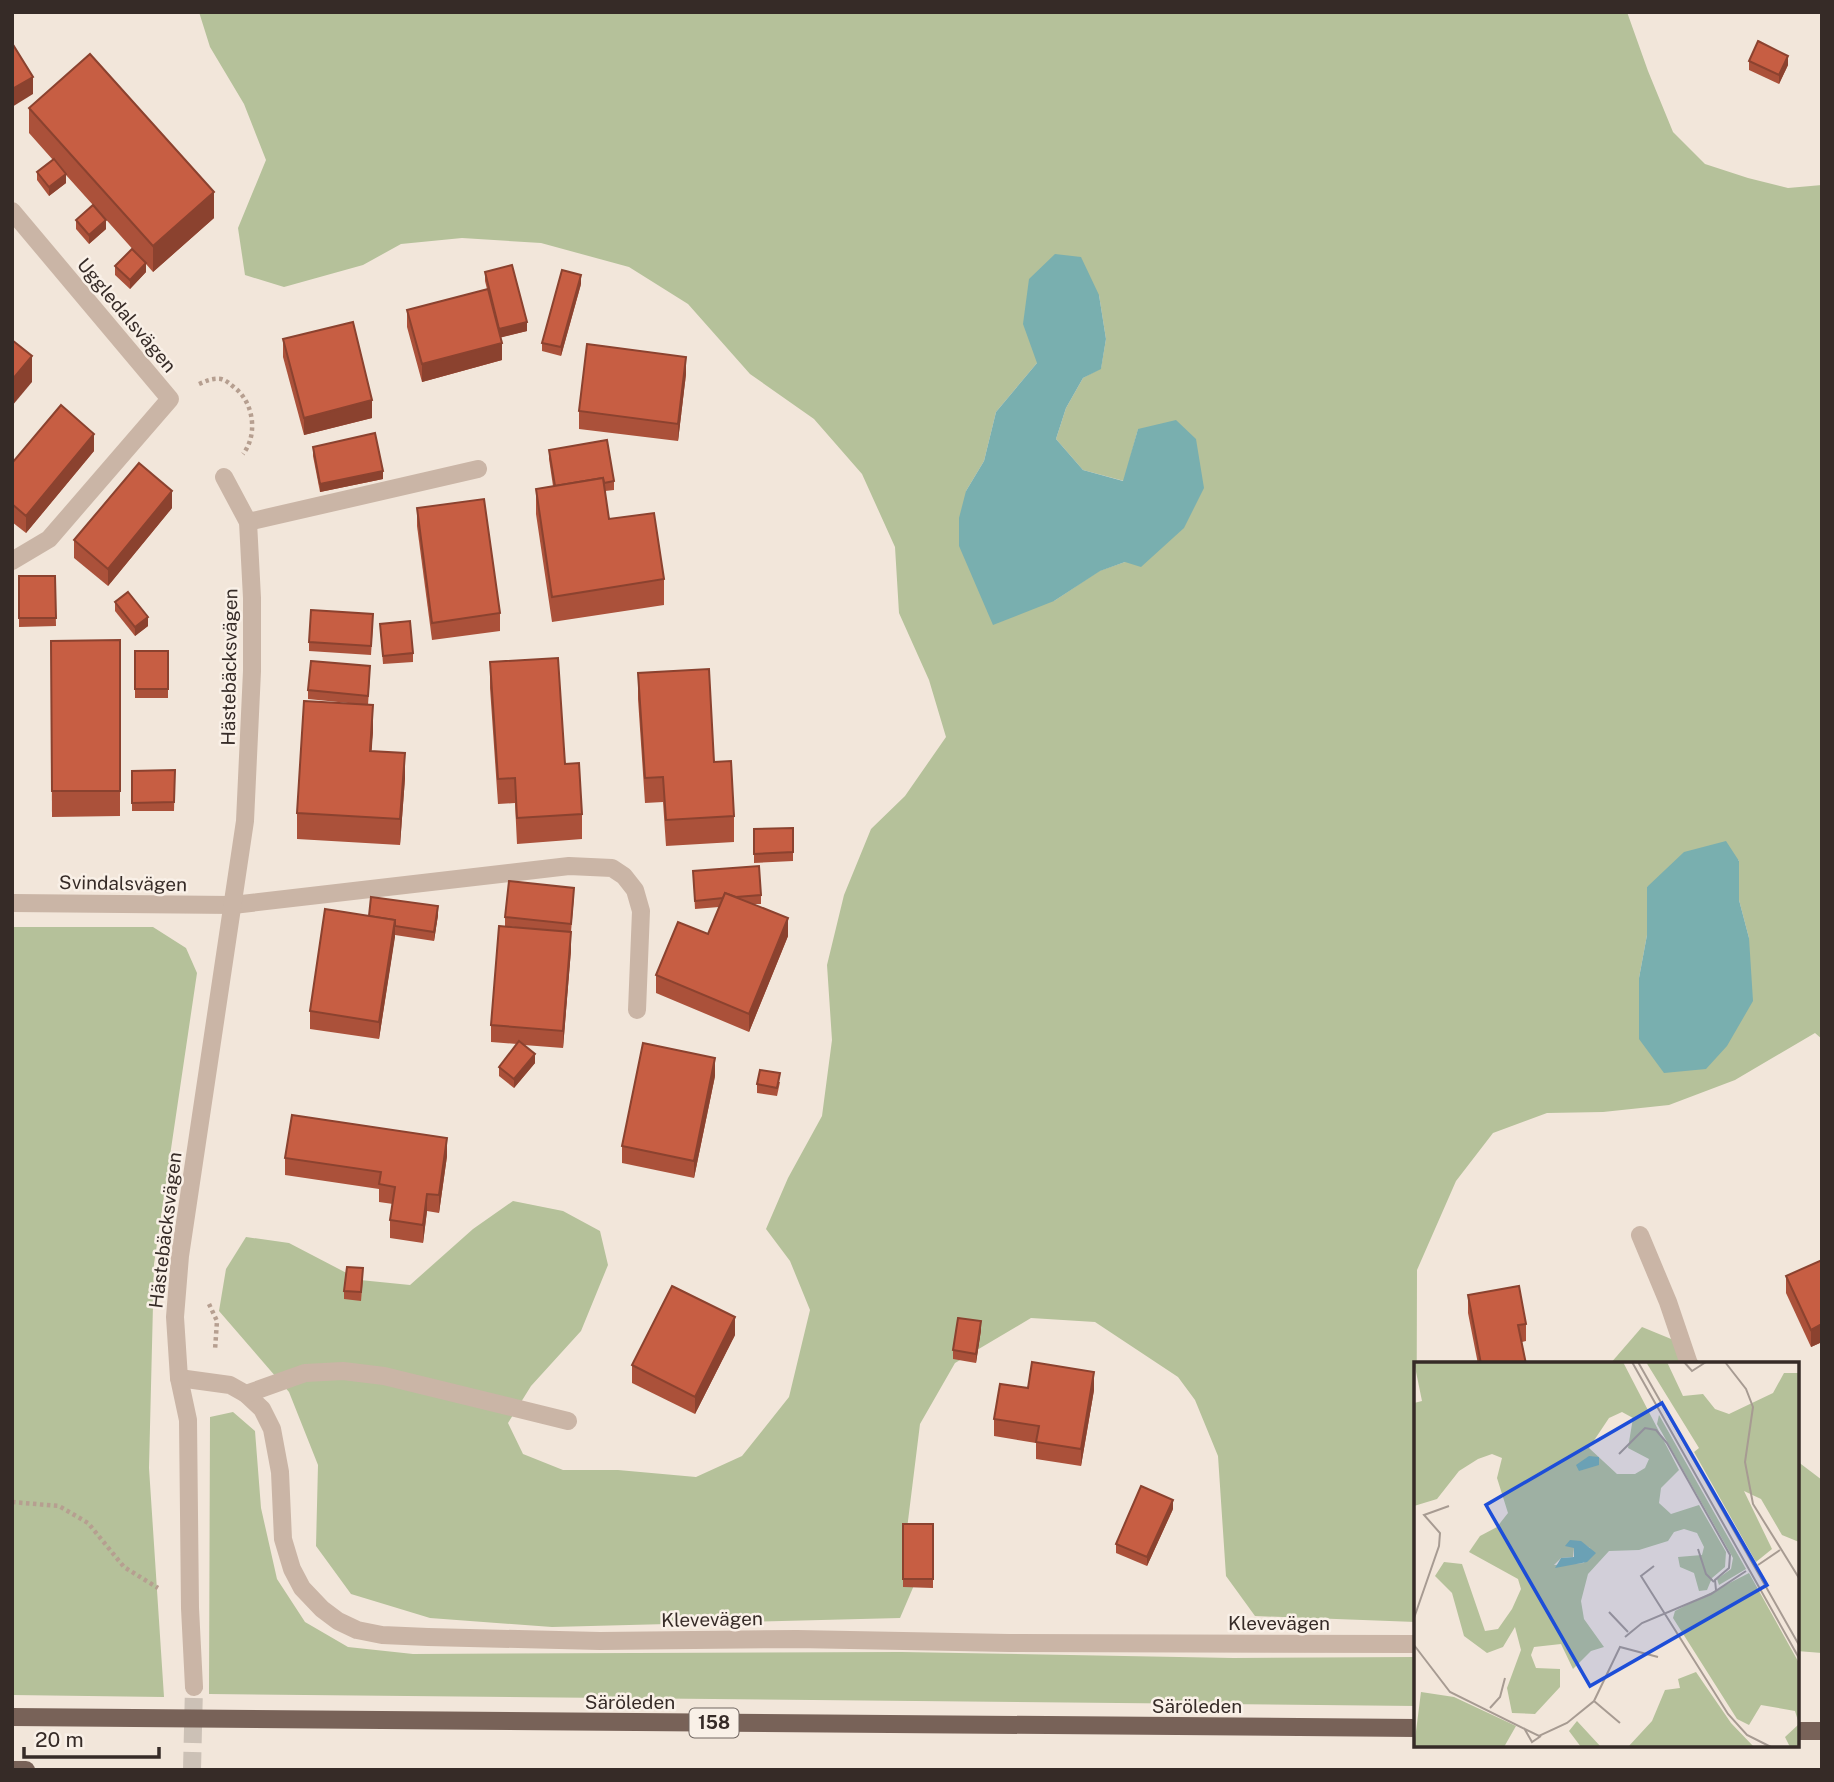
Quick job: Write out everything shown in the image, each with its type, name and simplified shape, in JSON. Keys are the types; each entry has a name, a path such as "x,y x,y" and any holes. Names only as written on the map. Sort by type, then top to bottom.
{"main road":[{"name":"Säröleden","path":"12,1717 1414,1728"},
{"path":"1799,1731 1822,1731"},
{"path":"12,1770 26,1770"}],"street":[{"name":"Uggledalsvägen","path":"12,211 170,399 49,539 12,561"},
{"path":"248,522 478,469"},
{"name":"Hästebäcksvägen","path":"194,1687 190,1608 188,1420 179,1378 176,1317 180,1256 244,821 252,671 253,598 248,522 224,477"},
{"path":"233,905 569,866 612,868 624,876 635,890 641,911 637,1010"},
{"name":"Svindalsvägen","path":"12,903 233,905"},
{"path":"1640,1235 1668,1302 1688,1362"},
{"path":"179,1378 230,1385 246,1394 305,1373 343,1371 384,1376 568,1421"},
{"name":"Klevevägen","path":"246,1394 262,1409 272,1429 280,1472 283,1539 292,1569 302,1588 322,1609 357,1630 417,1637 586,1641 797,1639 1009,1643 1414,1644"}],"path":[{"path":"170,399 211,379 224,379 240,392 248,405 253,427 246,449 224,477"},
{"path":"206,1297 217,1321 213,1382"},
{"path":"12,1502 59,1506 88,1522 124,1567 190,1608"}],"green space":[{"path":"199,12 1627,12 1673,132 1705,164 1788,188 1822,185 1822,1039 1815,1033 1735,1080 1669,1105 1603,1112 1547,1113 1493,1133 1456,1181 1417,1270 1417,1362 1414,1362 1414,1622 1255,1616 1226,1576 1218,1456 1195,1400 1178,1377 1095,1322 1031,1318 955,1363 920,1424 907,1529 915,1583 900,1618 552,1627 430,1618 351,1594 316,1546 318,1465 289,1392 219,1311 226,1269 246,1237 289,1243 360,1280 410,1285 473,1229 513,1201 563,1211 600,1231 608,1265 581,1331 531,1386 508,1423 523,1454 563,1470 618,1470 696,1477 742,1456 789,1397 810,1310 790,1261 766,1229 788,1178 822,1116 832,1040 827,965 844,895 871,829 905,796 946,737 929,680 899,613 895,547 862,474 814,419 750,374 688,304 629,267 541,243 462,238 401,244 363,265 284,287 245,275 238,228 266,160 244,104 210,47","holes":["1099,295 1106,339 1101,368 1083,378 1066,408 1056,439 1083,470 1124,481 1138,429 1125,562 1099,571 1054,601 966,491 984,461 996,412","1739,860 1739,900 1749,938 1639,978 1647,935 1647,887"]},
{"path":"12,927 153,927 186,948 197,973 154,1264 149,1468 164,1697 12,1695"},
{"path":"1642,1327 1676,1341 1700,1362 1612,1362"},
{"path":"233,1412 255,1431 261,1508 277,1579 305,1622 348,1647 413,1654 901,1652 1233,1658 1414,1657 1414,1706 209,1694 210,1417"},
{"path":"1799,1463 1822,1480 1822,1653 1799,1651"}],"water":[{"path":"1055,254 1081,257 1099,295 1106,339 1101,369 1083,378 1066,408 1056,439 1083,470 1123,481 1138,429 1176,420 1196,439 1204,488 1184,528 1141,567 1125,562 1100,571 1054,601 993,625 959,546 959,518 966,491 984,461 996,412 1037,363 1023,324 1029,279"},
{"path":"1726,841 1739,861 1739,900 1749,938 1753,1001 1727,1046 1706,1069 1664,1073 1639,1039 1639,978 1647,935 1647,887 1684,852"}],"building":[{"path":"1758,41 1788,56 1779,75 1749,61"},
{"path":"12,43 33,77 12,89"},
{"path":"90,54 214,192 153,246 29,108"},
{"path":"54,159 66,174 49,187 37,172"},
{"path":"93,205 106,220 89,235 76,220"},
{"path":"132,249 146,263 130,280 115,266"},
{"path":"512,265 527,322 499,329 485,272"},
{"path":"562,270 581,275 561,347 542,343"},
{"path":"488,289 502,343 422,364 407,310"},
{"path":"353,322 372,400 304,418 283,339"},
{"path":"12,340 32,356 12,380"},
{"path":"587,344 686,357 678,424 579,411"},
{"path":"61,405 94,434 26,516 12,504 12,463"},
{"path":"375,433 383,471 320,484 313,447"},
{"path":"607,440 614,481 604,483 603,478 555,486 549,450"},
{"path":"139,463 172,491 108,569 74,540"},
{"path":"603,478 609,519 654,513 664,579 552,597 536,489"},
{"path":"484,499 500,613 432,623 417,508"},
{"path":"19,576 55,576 56,618 19,618"},
{"path":"128,592 148,617 135,627 115,602"},
{"path":"311,610 373,614 371,646 309,642"},
{"path":"410,621 413,653 383,656 380,624"},
{"path":"120,640 120,791 52,791 51,641"},
{"path":"135,651 168,651 168,689 135,689"},
{"path":"558,658 565,764 579,763 582,814 517,818 515,778 498,779 490,662"},
{"path":"311,661 370,666 368,696 308,690"},
{"path":"709,669 714,762 731,761 734,816 666,820 663,777 645,778 638,673"},
{"path":"304,701 373,705 370,751 405,753 400,819 297,813"},
{"path":"175,770 174,802 132,803 132,771"},
{"path":"793,828 793,852 754,854 754,829"},
{"path":"759,866 761,895 736,897 725,893 723,898 695,901 693,871"},
{"path":"509,881 574,888 571,924 505,917"},
{"path":"725,893 788,918 749,1014 656,975 678,922 708,934"},
{"path":"371,897 438,906 434,932 395,926 395,920 369,916"},
{"path":"325,909 395,920 379,1022 310,1011"},
{"path":"499,926 571,932 563,1031 491,1025"},
{"path":"519,1041 535,1054 514,1079 499,1067"},
{"path":"643,1043 715,1058 694,1161 622,1146"},
{"path":"760,1070 780,1073 777,1088 757,1084"},
{"path":"292,1115 447,1138 439,1195 427,1194 423,1225 390,1220 395,1187 379,1184 381,1172 285,1158"},
{"path":"1822,1260 1822,1324 1811,1330 1786,1276"},
{"path":"347,1267 363,1268 361,1292 344,1291"},
{"path":"672,1286 735,1317 695,1397 632,1365"},
{"path":"1519,1286 1526,1324 1518,1325 1526,1362 1481,1362 1468,1295"},
{"path":"958,1318 981,1321 976,1354 953,1350"},
{"path":"1032,1362 1094,1372 1081,1449 1036,1442 1039,1426 994,1419 1000,1384 1028,1388"},
{"path":"1141,1486 1173,1500 1147,1557 1116,1544"},
{"path":"903,1524 933,1524 933,1579 903,1579"}],"tunnel":[{"path":"192,1770 194,1687"}]}
